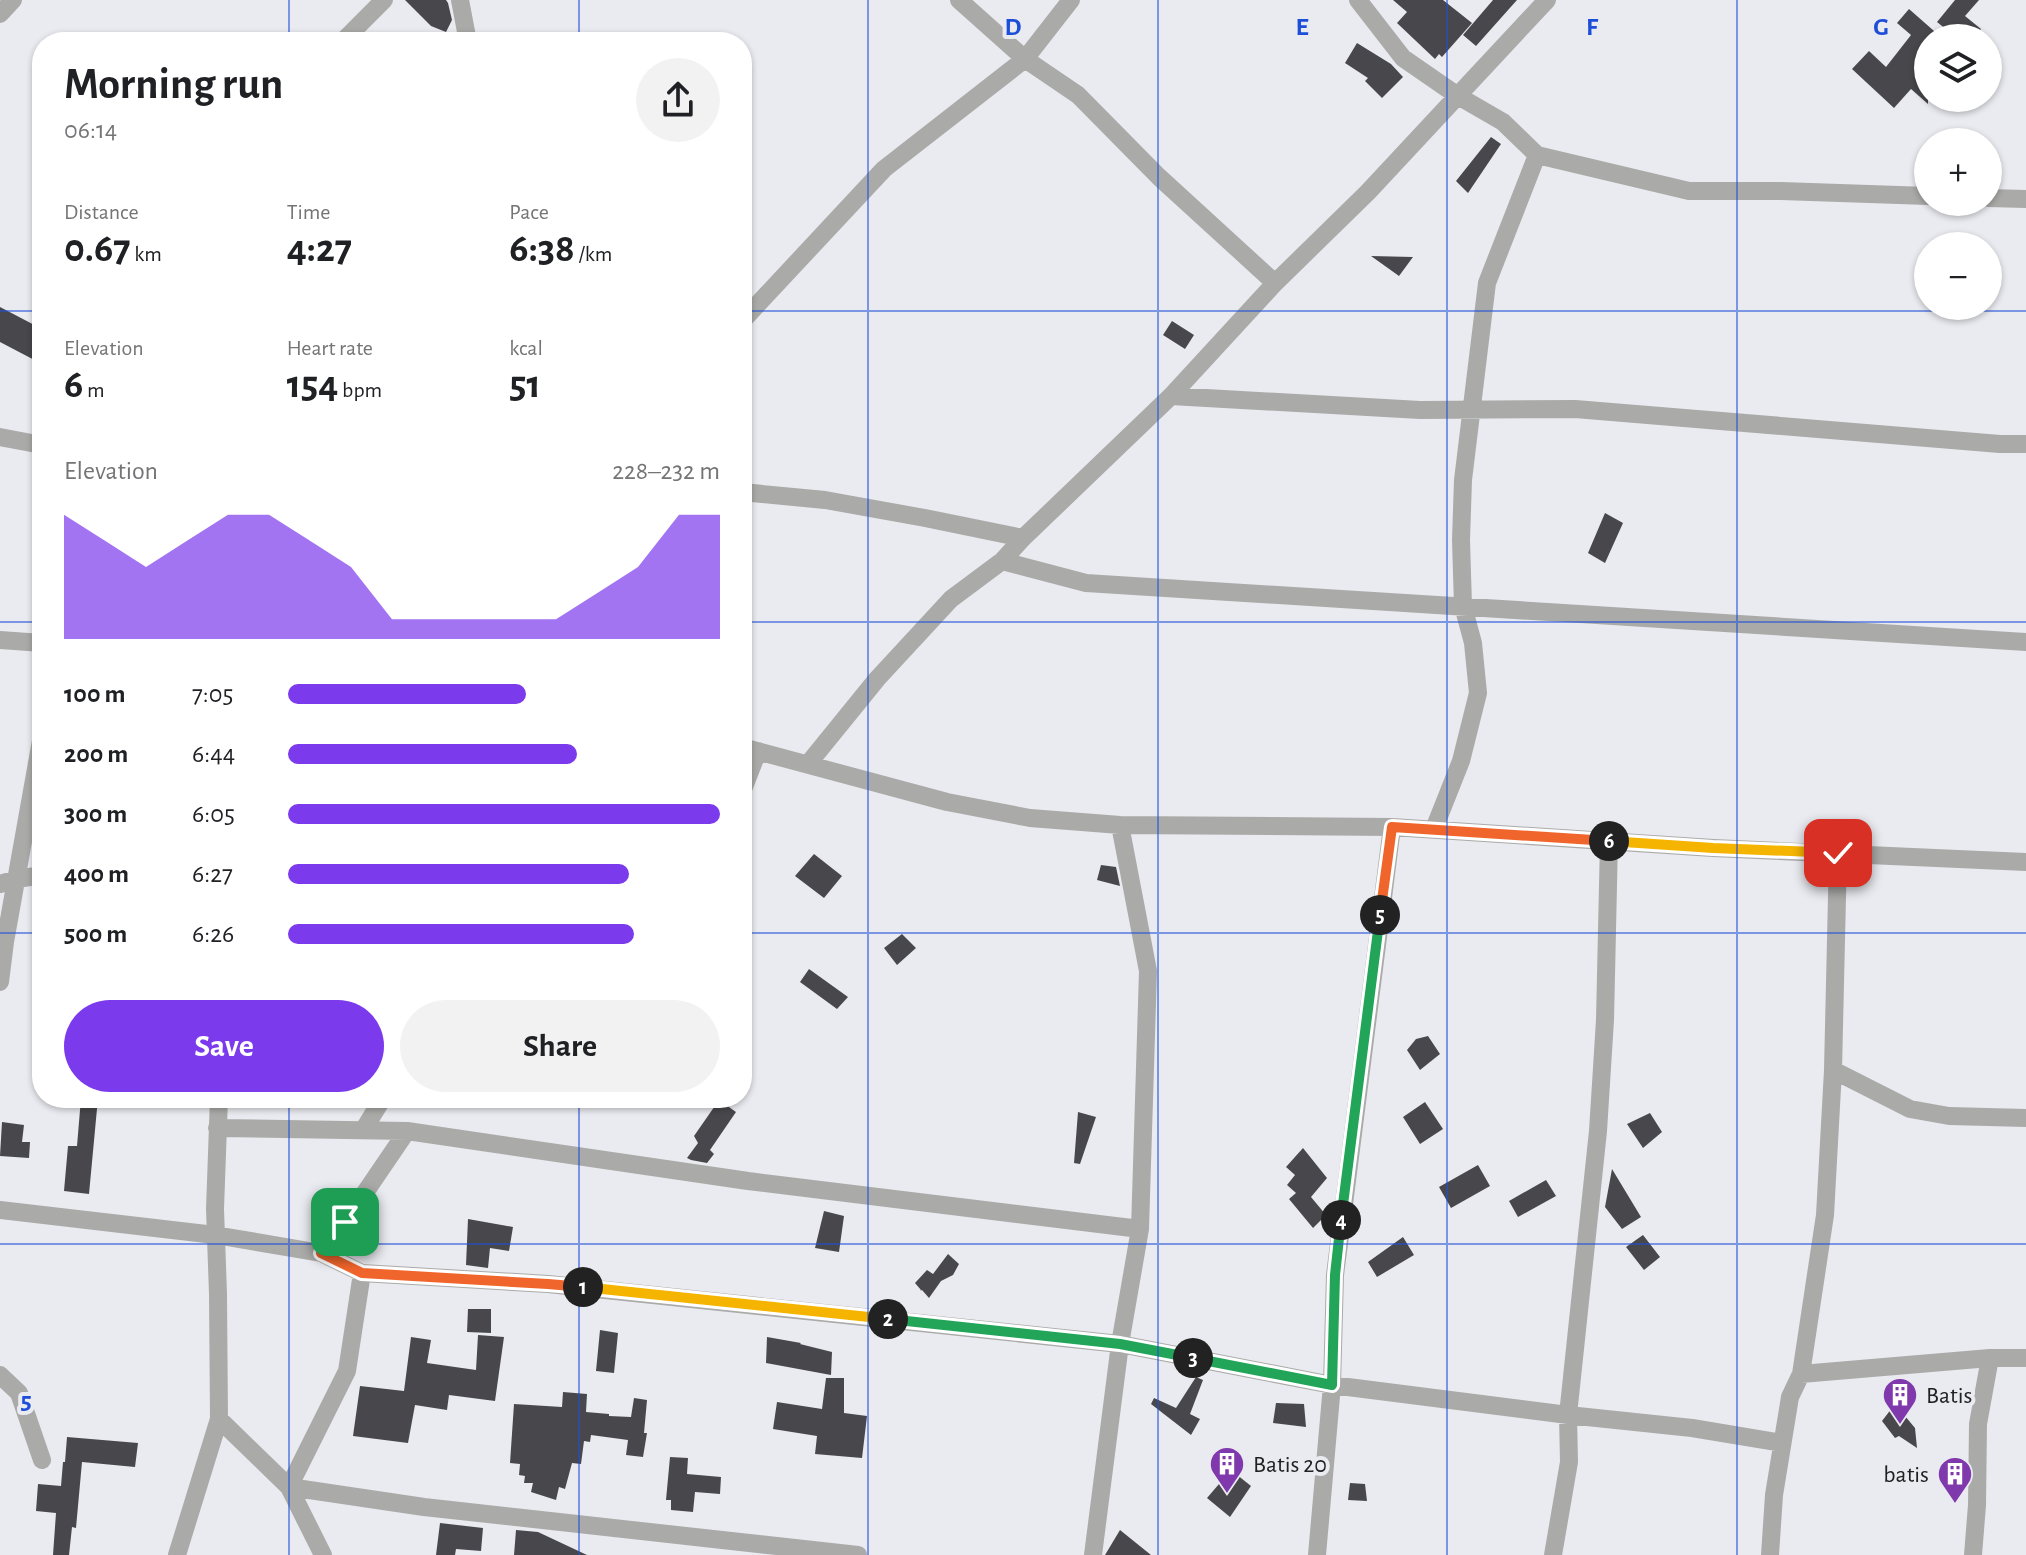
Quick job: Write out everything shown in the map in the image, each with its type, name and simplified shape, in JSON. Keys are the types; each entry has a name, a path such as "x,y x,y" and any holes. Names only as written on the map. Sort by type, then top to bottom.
{"street":[{"path":"0,14 13,0"},
{"path":"352,32 384,0"},
{"path":"460,0 466,32"},
{"path":"959,0 1025,59 1078,95 1159,177 1275,283"},
{"path":"752,310 884,169 1025,59 1071,0"},
{"path":"1358,0 1403,58 1503,122 1537,155 1689,191 1914,196"},
{"path":"808,764 877,679 951,599 1002,561 1171,396 1547,0"},
{"path":"1434,829 1461,761 1478,693 1473,643 1463,606 1461,540 1463,480 1487,283 1537,155"},
{"path":"2002,198 2026,199"},
{"path":"1171,396 1420,410 1575,409 2026,444"},
{"path":"0,437 32,443"},
{"path":"752,493 825,500 1023,538"},
{"path":"1002,561 1086,583 2026,642"},
{"path":"0,640 32,642"},
{"path":"752,750 947,802 1030,818 1120,825 1392,827 1713,848 2026,862"},
{"path":"0,982 8,881 32,778"},
{"path":"1093,1555 1120,1344 1140,1229 1148,971 1120,825"},
{"path":"1317,1555 1332,1385 1335,1275 1392,827"},
{"path":"1553,1555 1569,1462 1568,1415 1598,1131 1605,1020 1609,841"},
{"path":"1770,1555 1774,1495 1782,1443 1790,1397 1801,1374 1825,1215 1833,1070 1838,853"},
{"path":"8,881 32,877"},
{"path":"1833,1070 1910,1109 1949,1116 2026,1118"},
{"path":"177,1555 219,1419 215,1235 218,1108"},
{"path":"364,1129 377,1108"},
{"path":"217,1128 407,1131 748,1181 1140,1229"},
{"path":"321,1253 407,1131"},
{"path":"0,1210 215,1235 321,1253 362,1273 548,1284 1120,1344 1332,1385 1692,1428 1782,1443"},
{"path":"289,1487 347,1371 362,1273"},
{"path":"1801,1374 1990,1358 2026,1358"},
{"path":"1973,1555 1978,1424 1990,1358"},
{"path":"0,1375 19,1393 42,1460"},
{"path":"219,1419 289,1487 323,1555"},
{"path":"289,1487 424,1507 858,1555"}],"building":[{"path":"405,0 446,0 452,20 446,32 431,26"},
{"path":"1393,0 1443,0 1472,23 1442,57 1439,54 1435,59 1397,23 1407,12"},
{"path":"1493,0 1517,0 1476,46 1463,35"},
{"path":"1955,0 1979,0 1965,16 1975,24 1937,22"},
{"path":"1909,9 1926,24 1914,24 1914,92 1911,89 1894,108 1852,69 1869,51 1886,67 1911,35 1897,23"},
{"path":"1357,43 1391,64 1403,77 1382,98 1365,81 1368,78 1345,63"},
{"path":"1491,137 1501,144 1468,193 1456,181"},
{"path":"1371,256 1413,257 1399,276"},
{"path":"0,307 32,324 32,359 0,342"},
{"path":"1172,321 1194,335 1185,349 1163,335"},
{"path":"1605,513 1623,523 1605,563 1588,553"},
{"path":"814,854 842,876 824,898 795,876"},
{"path":"1101,865 1116,867 1120,886 1097,880"},
{"path":"902,934 916,948 897,965 884,948"},
{"path":"809,969 848,997 837,1009 800,982"},
{"path":"1428,1036 1440,1054 1420,1070 1407,1050 1416,1039"},
{"path":"1425,1102 1443,1129 1420,1144 1403,1117"},
{"path":"80,1108 97,1108 89,1194 64,1191 68,1146 77,1146"},
{"path":"713,1108 730,1108 736,1112 710,1150 714,1154 707,1163 687,1158 698,1143 694,1136"},
{"path":"1078,1112 1096,1117 1080,1164 1074,1163"},
{"path":"1650,1113 1662,1132 1643,1148 1627,1124"},
{"path":"2,1122 24,1125 22,1142 30,1142 29,1158 0,1156"},
{"path":"1303,1148 1327,1178 1311,1197 1326,1215 1313,1228 1289,1199 1296,1193 1287,1185 1295,1175 1286,1167"},
{"path":"1478,1165 1490,1186 1451,1208 1439,1187"},
{"path":"1612,1169 1641,1217 1622,1229 1605,1207"},
{"path":"1546,1180 1556,1196 1518,1217 1509,1201"},
{"path":"824,1211 844,1216 839,1252 815,1248"},
{"path":"468,1219 513,1227 509,1251 490,1248 488,1268 466,1265"},
{"path":"1643,1235 1660,1257 1644,1270 1626,1247"},
{"path":"1403,1237 1414,1255 1377,1277 1368,1262"},
{"path":"948,1254 959,1264 953,1275 941,1281 929,1298 915,1283 927,1270 933,1274"},
{"path":"468,1309 491,1309 491,1333 467,1332"},
{"path":"600,1330 618,1333 614,1373 596,1371"},
{"path":"478,1335 504,1337 495,1401 449,1395 447,1410 415,1405 408,1443 353,1436 360,1386 404,1391 411,1337 431,1340 427,1363 476,1370"},
{"path":"767,1337 832,1352 831,1375 766,1363"},
{"path":"1196,1377 1203,1380 1190,1414 1200,1419 1191,1435 1151,1404 1154,1398 1176,1408"},
{"path":"826,1378 844,1378 844,1413 867,1416 862,1458 815,1454 817,1436 773,1429 777,1402 822,1409"},
{"path":"563,1392 587,1394 586,1412 609,1416 631,1417 634,1398 647,1400 644,1433 647,1433 643,1457 626,1455 628,1440 591,1435 590,1442 584,1441 581,1464 572,1463 565,1489 559,1487 556,1500 531,1492 533,1483 524,1483 525,1476 519,1475 520,1464 510,1463 514,1404 562,1407"},
{"path":"1276,1403 1304,1404 1306,1427 1273,1423"},
{"name":"Batis","path":"1895,1404 1915,1428 1917,1448 1899,1436 1895,1438 1882,1421"},
{"path":"67,1437 138,1443 135,1467 82,1462 76,1528 72,1527 69,1555 53,1555 56,1513 36,1511 38,1484 61,1486"},
{"path":"670,1457 688,1458 687,1474 721,1477 720,1494 695,1492 693,1512 671,1510 671,1500 666,1500"},
{"name":"Batis 20","path":"1231,1470 1251,1486 1230,1517 1207,1498"},
{"path":"1350,1483 1365,1484 1367,1501 1348,1500"},
{"path":"440,1523 483,1528 481,1551 456,1549 455,1555 436,1555"},
{"path":"516,1530 538,1532 587,1555 514,1555"},
{"path":"1120,1530 1151,1555 1105,1555"}],"place":[{"name":"Batis","path":"1900,1426"},
{"name":"Batis 20","path":"1227,1495"},
{"name":"batis","path":"1955,1505"}],"route":[{"path":"345,1222 321,1253 362,1273 548,1284 1120,1344 1332,1385 1335,1275 1392,827 1838,853"}]}
